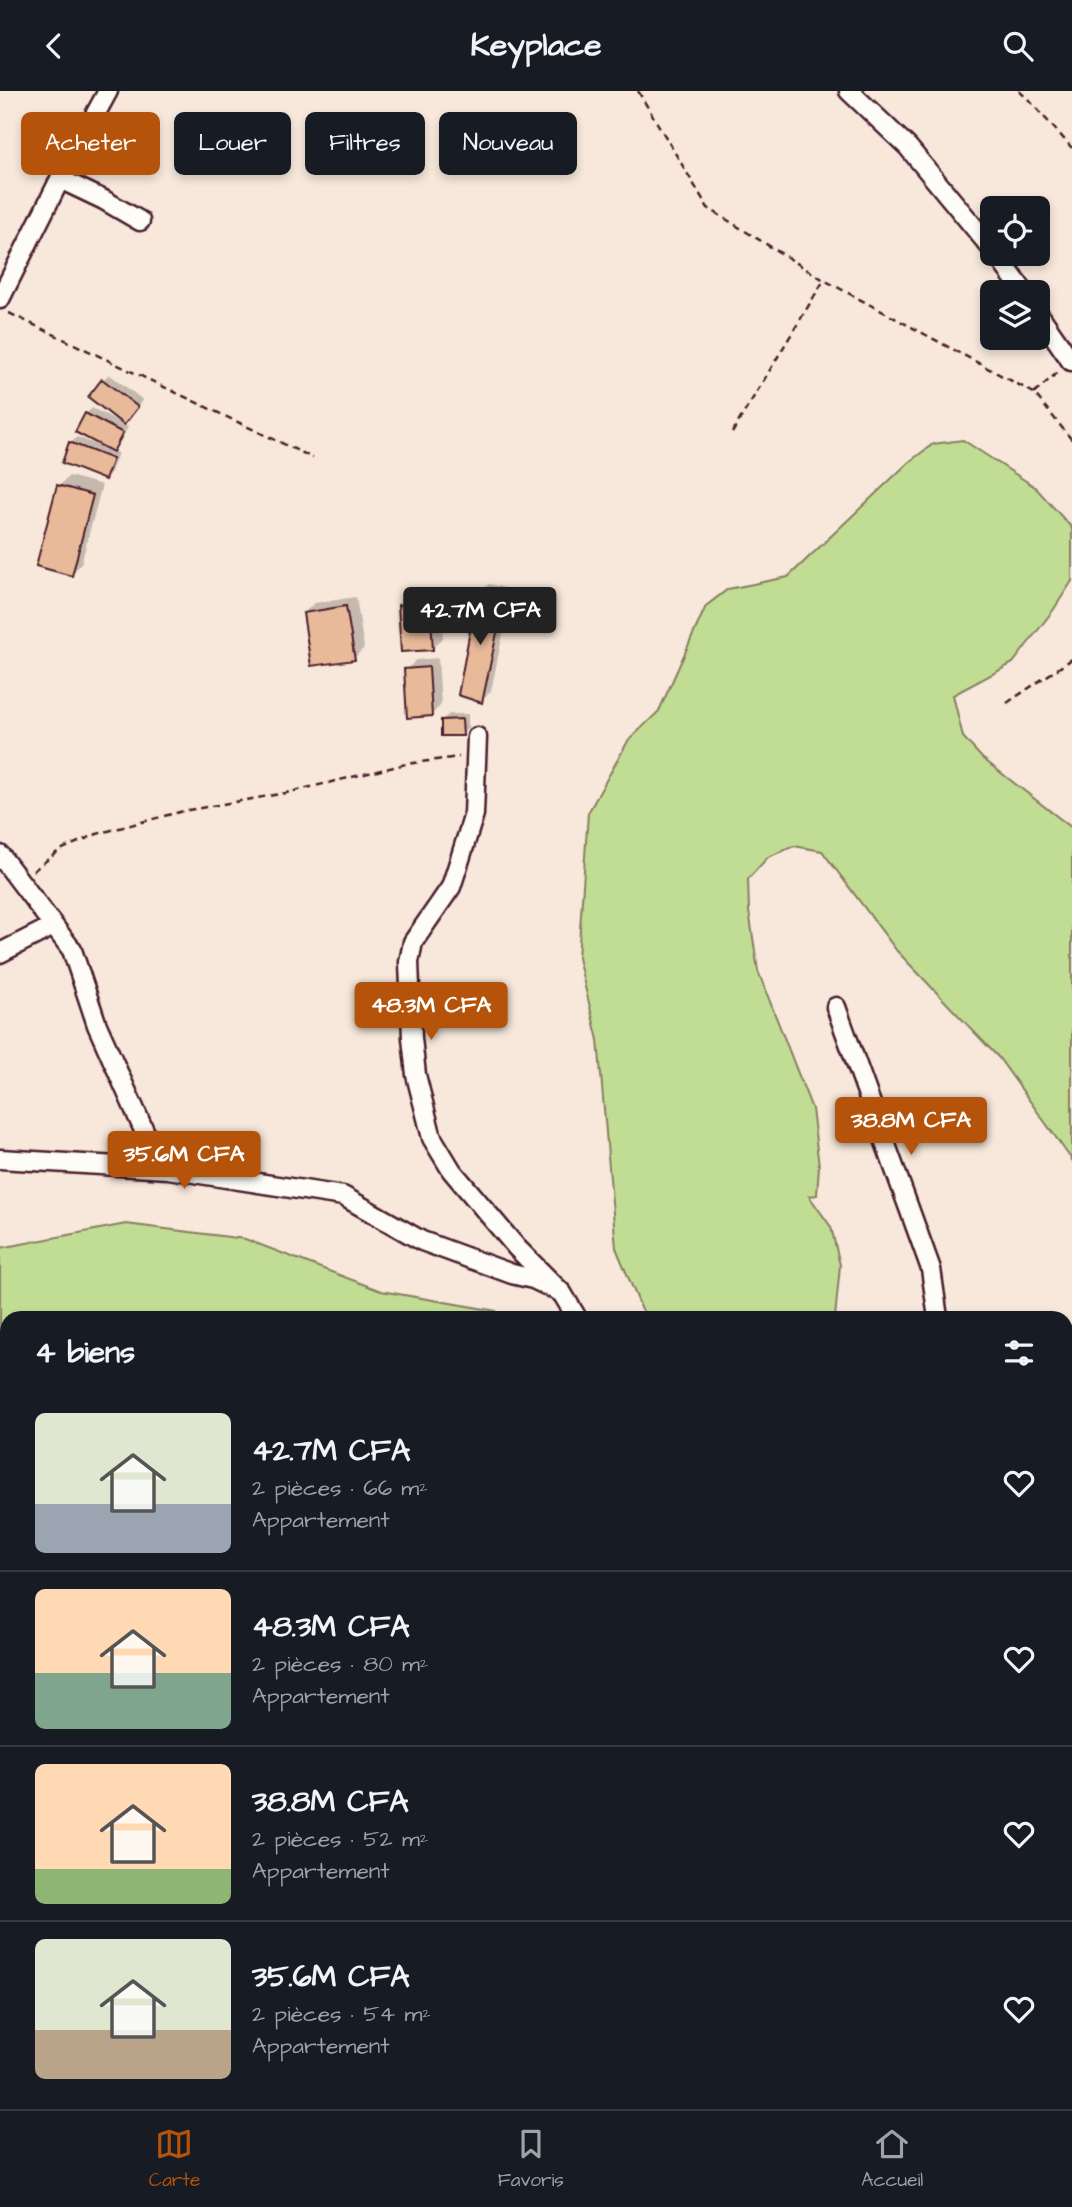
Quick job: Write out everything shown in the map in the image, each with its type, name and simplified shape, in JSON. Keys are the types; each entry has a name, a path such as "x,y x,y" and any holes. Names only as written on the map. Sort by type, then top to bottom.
{"street":[{"path":"0,299 108,91"},
{"path":"849,91 908,146 980,234"},
{"path":"60,179 104,200 139,221"},
{"path":"1050,331 1071,362"},
{"path":"477,746 474,814 451,887 413,942 410,962 416,1075 432,1138 452,1171 517,1248 562,1293 573,1311"},
{"path":"0,855 72,950 97,1025 146,1135 168,1169"},
{"path":"0,953 53,926"},
{"path":"836,1007 932,1269 937,1311"},
{"path":"0,1159 168,1169 343,1196 422,1241 533,1279 562,1293"}],"path":[{"path":"638,91 708,208 824,280 1034,393 1072,440"},
{"path":"1019,91 1072,148"},
{"path":"732,433 824,280"},
{"path":"0,309 313,458"},
{"path":"1034,393 1071,362"},
{"path":"1007,703 1072,659"},
{"path":"20,881 60,850 97,834 183,811 286,793 477,746"}],"green space":[{"path":"963,440 1035,487 1072,528 1072,581 1054,609 1013,663 953,695 963,737 982,758 1072,828 1072,1160 999,1058 897,951 822,851 794,846 768,857 748,879 749,911 758,971 812,1109 819,1166 817,1195 809,1196 831,1227 840,1265 836,1311 643,1311 616,1248 598,1040 578,958 588,813 628,741 659,711 706,606 728,589 788,577 909,462 933,444"},
{"path":"126,1224 245,1239 381,1291 496,1311 0,1311 0,1248"}],"building":[{"path":"102,379 138,407 124,425 88,397"},
{"path":"85,413 123,433 113,452 75,432"},
{"path":"69,442 113,459 105,480 62,463"},
{"path":"57,485 93,495 72,576 36,566"},
{"path":"477,593 504,600 482,703 458,695"},
{"path":"430,603 433,650 401,652 398,605"},
{"path":"346,606 355,660 311,666 303,613"},
{"path":"429,667 432,716 407,718 404,669"},
{"path":"462,719 463,736 441,736 441,720"}]}
